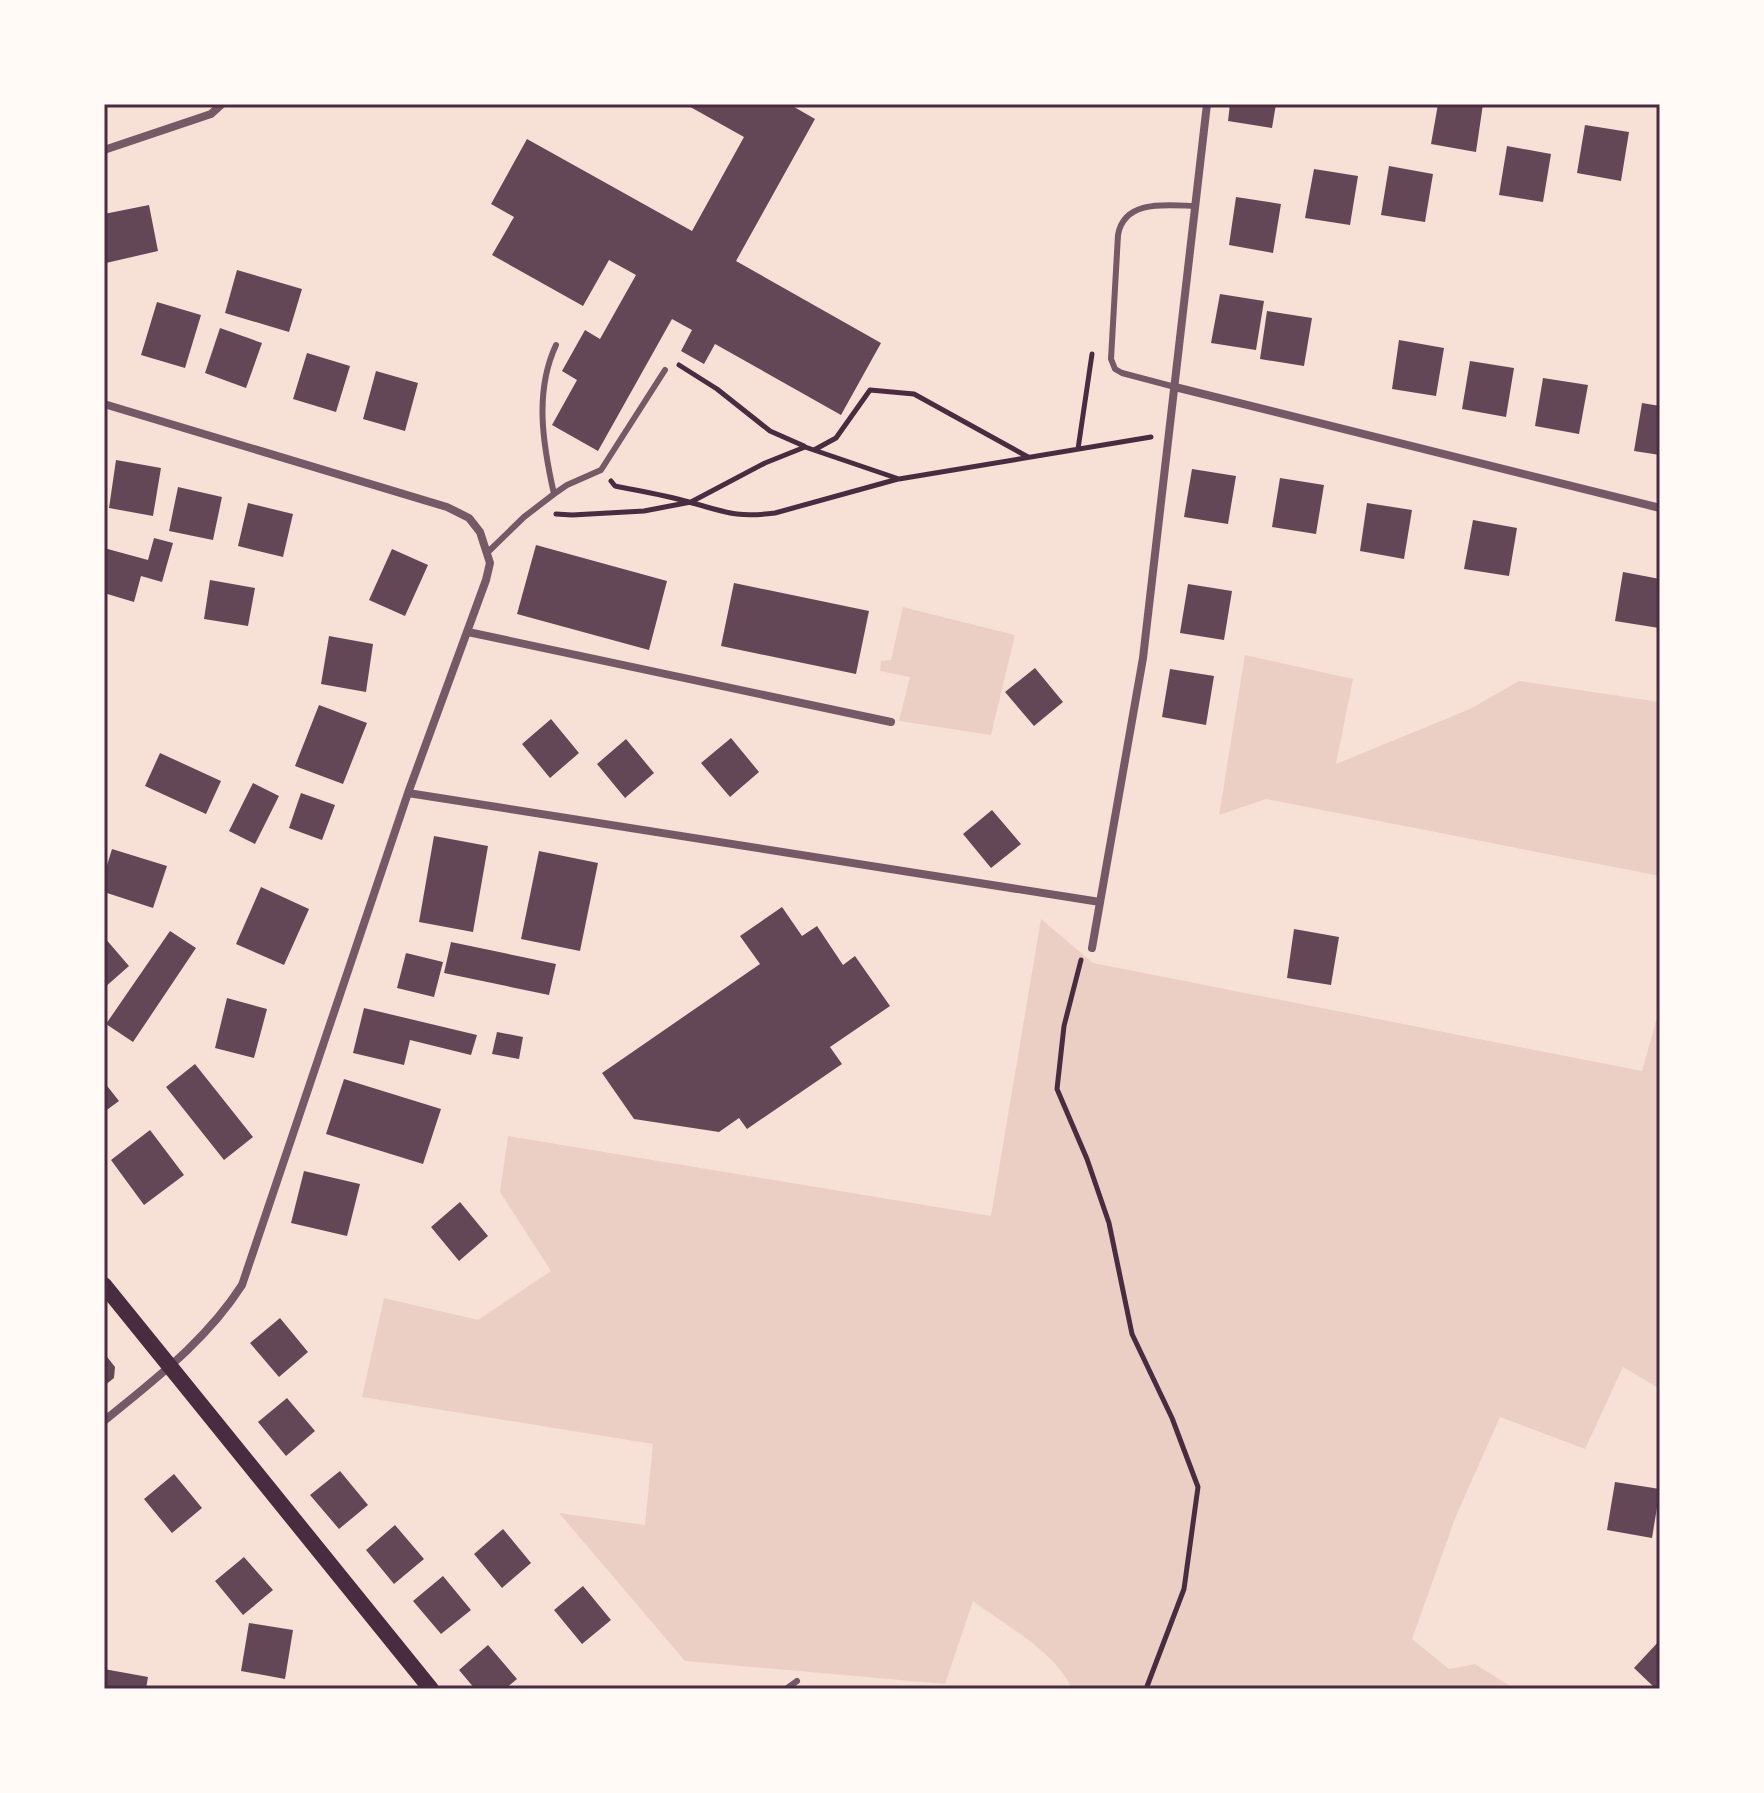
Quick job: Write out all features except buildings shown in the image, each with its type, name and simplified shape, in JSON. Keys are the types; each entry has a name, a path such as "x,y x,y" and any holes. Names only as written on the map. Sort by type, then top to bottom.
{"main road":[{"path":"104,1285 431,1689"}],"street":[{"path":"104,150 211,114 222,104"},
{"path":"1092,948 1143,658 1207,104"},
{"path":"1175,387 1660,508"},
{"path":"104,404 447,507 469,518 480,532 490,563 468,632 408,793 242,1285 209,1330 170,1367 104,1421"},
{"path":"468,632 891,722"},
{"path":"408,793 1100,902"}],"lane":[{"path":"1175,387 1122,373 1115,369 1111,359 1118,235 1120,224 1137,209 1155,205 1194,206"},
{"path":"554,494 543,443 542,411 549,361 556,345"},
{"path":"488,552 554,494 601,470 665,370"},
{"path":"786,1689 797,1681"}],"path":[{"path":"1078,449 1093,347"},
{"path":"665,370 672,360 717,389 770,431 805,447 899,479"},
{"path":"814,450 836,438 870,390 914,394 1029,457"},
{"path":"601,470 615,486 691,502 732,515 755,516 899,479 1162,437"},
{"path":"542,503 545,513 572,515 644,511 691,502 765,463 805,447"},
{"path":"1092,948 1083,954 1064,1026 1057,1089 1087,1159 1109,1223 1132,1334 1172,1418 1198,1487 1184,1589 1146,1689"}],"shaded area":[{"path":"903,607 1015,635 991,735 899,721 910,677 880,671 881,661 891,660"},
{"path":"1245,655 1353,679 1336,764 1470,709 1519,681 1660,702 1660,876 1266,799 1219,815"},
{"path":"1041,919 1093,963 1642,1071 1660,1007 1660,1389 1623,1367 1585,1449 1500,1417 1456,1516 1412,1639 1449,1669 1475,1664 1515,1689 1072,1689 1042,1651 973,1601 945,1684 685,1661 559,1513 645,1525 653,1444 362,1397 384,1298 478,1320 551,1271 500,1192 508,1136 991,1216"}]}
